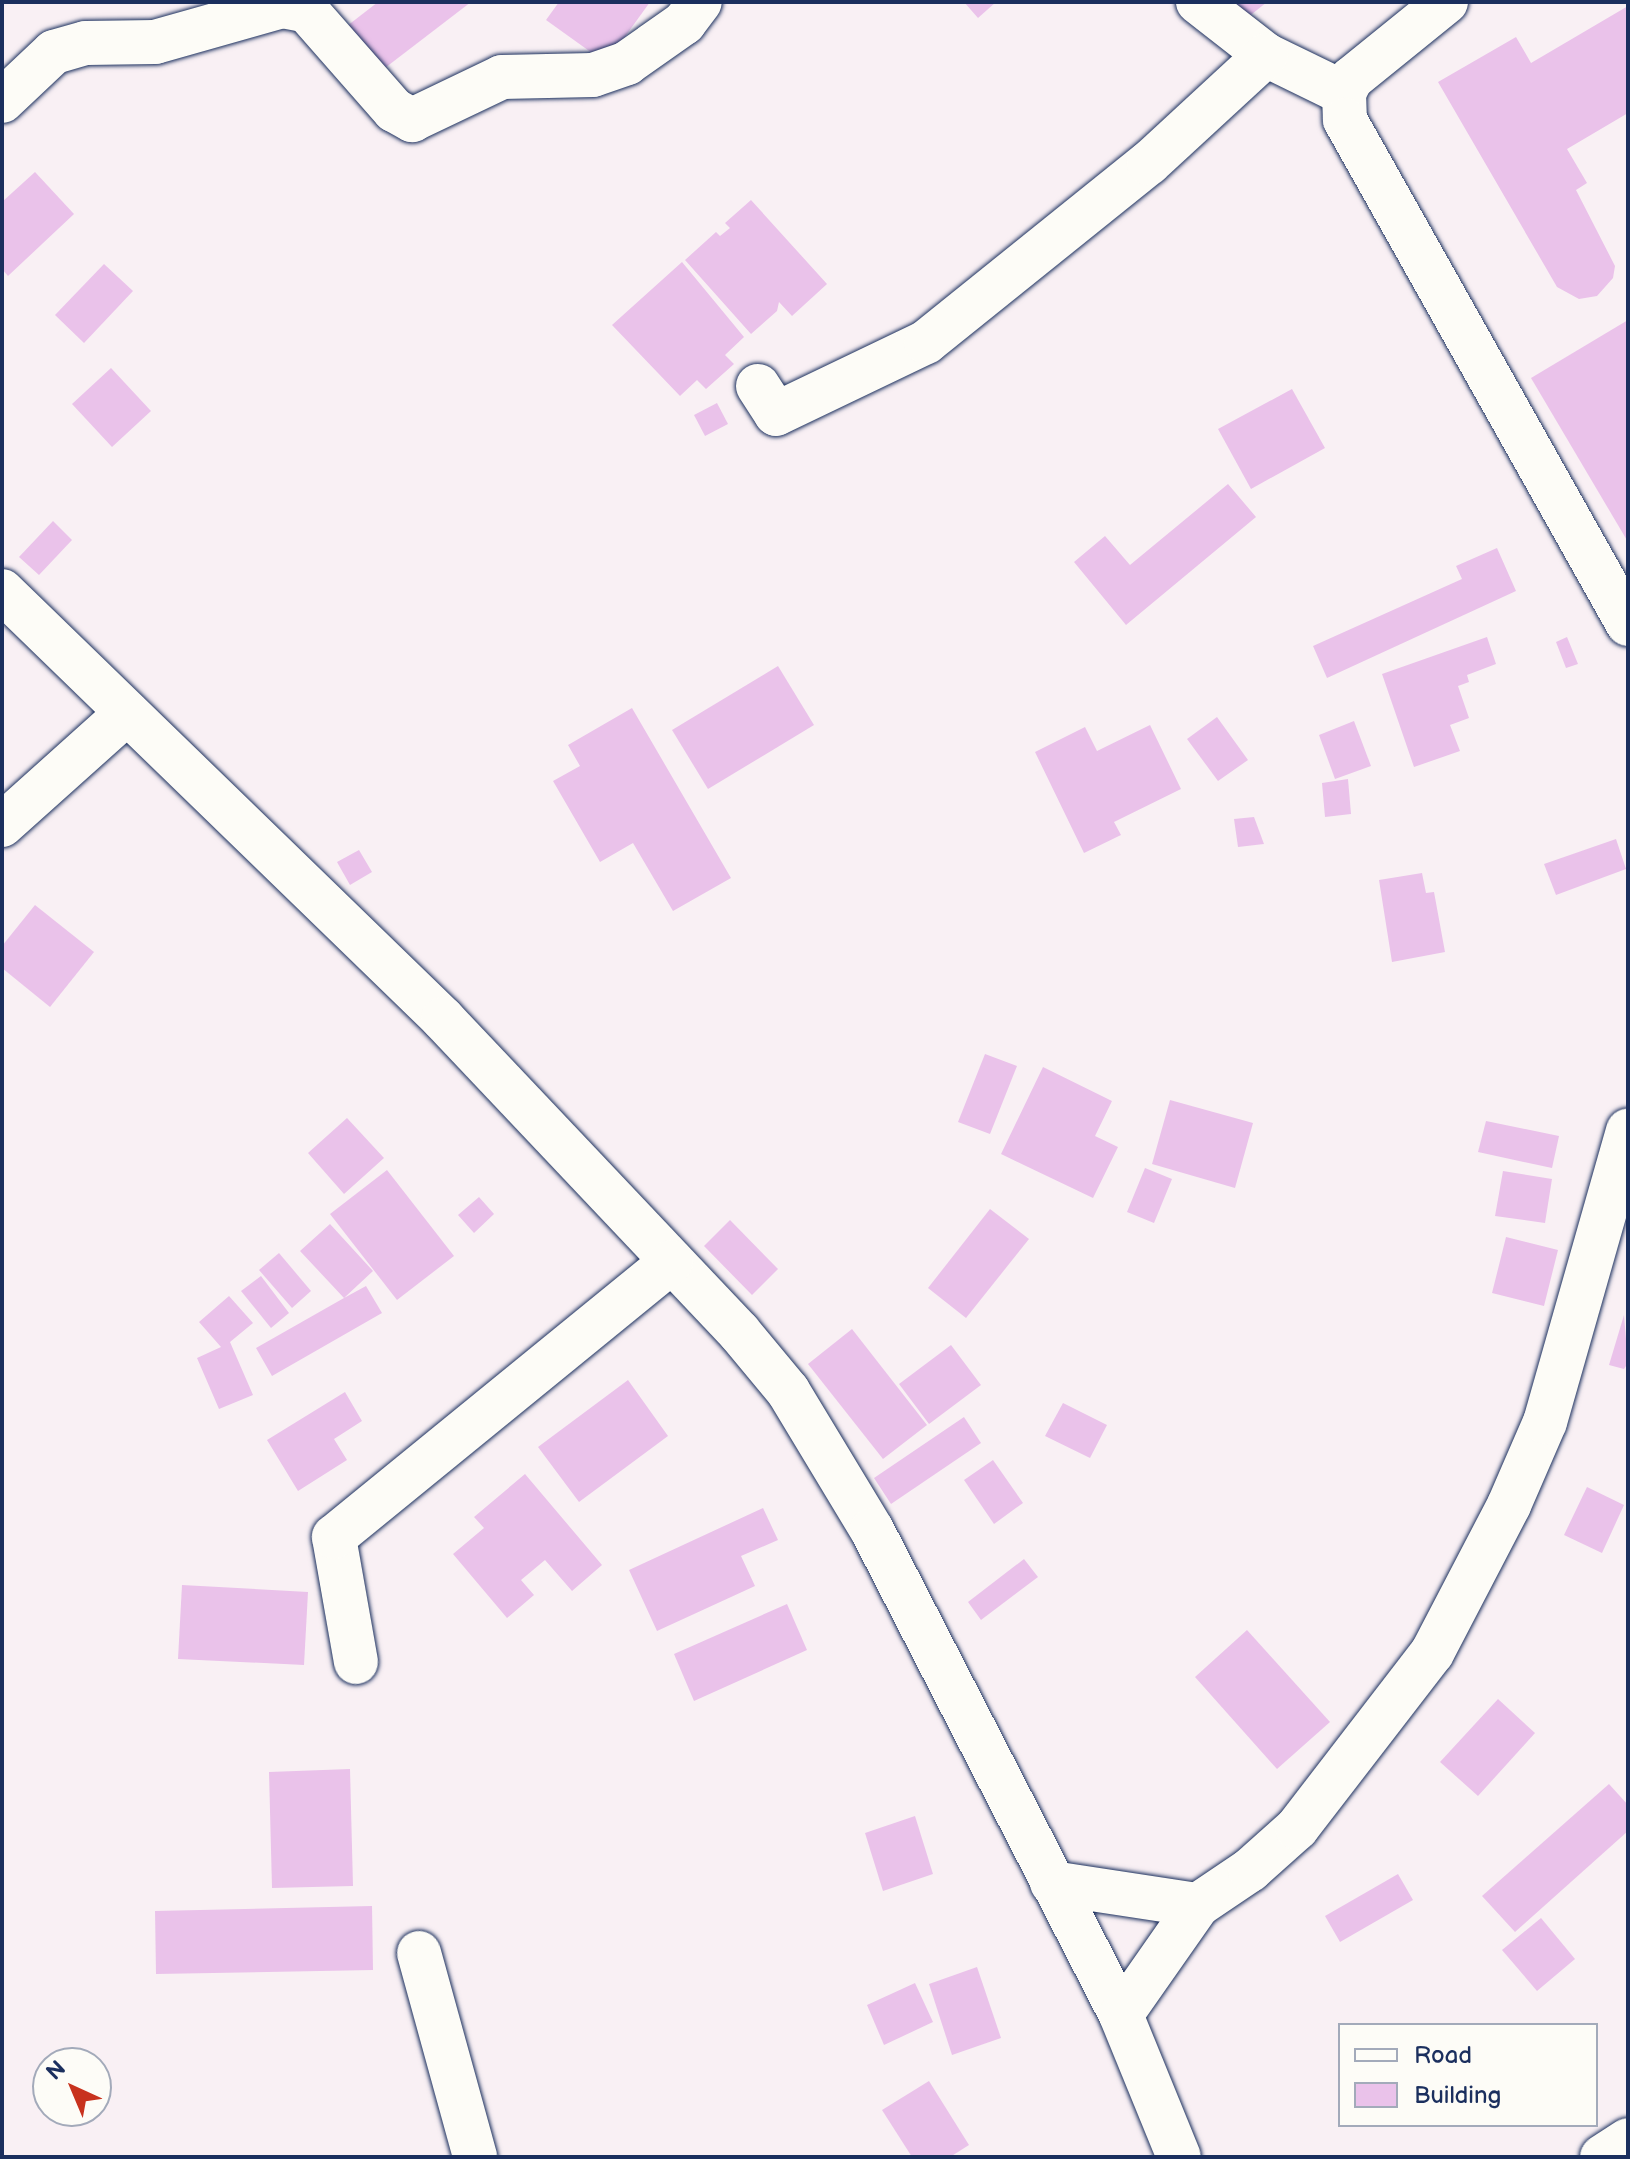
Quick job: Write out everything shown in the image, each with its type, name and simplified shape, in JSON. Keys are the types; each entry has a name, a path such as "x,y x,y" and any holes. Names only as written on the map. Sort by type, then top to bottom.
{"street":[{"path":"2,101 54,52 86,43 155,42 282,6 307,11 394,110 412,120 502,77 593,75 627,63 684,23 700,2"},
{"path":"1198,2 1266,55 1344,93"},
{"path":"1446,2 1351,79 1344,93 1352,137 1442,286 1628,624"},
{"path":"758,386 776,414 926,342 1149,163 1266,55"},
{"path":"2,591 443,1019 768,1368 831,1455 1121,2015 1179,2157"},
{"path":"2,825 127,713"},
{"path":"1121,2015 1198,1905 1250,1870 1297,1828 1432,1653 1509,1505 1545,1422 1628,1131"},
{"path":"356,1662 334,1537 671,1262"},
{"path":"1052,1883 1198,1905"},
{"path":"419,1953 475,2157"},
{"path":"1602,2157 1628,2140"}],"building":[{"path":"378,2 471,2 381,71 347,26"},
{"path":"559,2 650,2 606,63 546,20"},
{"path":"964,2 996,2 978,18"},
{"path":"1234,2 1267,2 1247,18"},
{"path":"1628,6 1628,113 1567,149 1587,183 1576,190 1615,266 1613,278 1597,296 1579,299 1557,287 1438,82 1516,37 1531,63"},
{"path":"35,172 74,214 8,276 2,269 2,202"},
{"path":"751,200 827,284 792,316 779,302 777,311 751,334 685,260 716,232 720,236 730,228 725,223"},
{"path":"682,262 744,337 725,355 734,364 706,389 697,380 680,396 612,325"},
{"path":"104,264 133,291 84,343 55,315"},
{"path":"1628,320 1628,542 1531,378"},
{"path":"111,368 151,411 112,447 72,404"},
{"path":"1292,389 1325,448 1251,489 1218,429"},
{"path":"717,403 728,424 705,436 694,415"},
{"path":"1228,484 1256,517 1126,625 1074,562 1105,536 1130,565"},
{"path":"53,521 72,540 39,575 19,557"},
{"path":"1497,548 1516,591 1327,678 1313,646 1462,579 1456,566"},
{"path":"1487,637 1496,664 1467,675 1469,682 1458,686 1469,718 1450,725 1460,751 1414,767 1382,674"},
{"path":"1567,637 1578,664 1566,668 1556,642"},
{"path":"778,666 814,725 708,789 672,730"},
{"path":"632,708 731,878 673,911 633,843 600,862 553,781 580,766 568,745"},
{"path":"1217,717 1248,760 1218,781 1187,739"},
{"path":"1354,721 1371,766 1335,779 1319,735"},
{"path":"1150,725 1181,789 1114,822 1121,835 1084,853 1035,752 1085,727 1097,751"},
{"path":"1348,779 1351,814 1325,817 1322,783"},
{"path":"1254,817 1264,844 1238,847 1234,819"},
{"path":"1616,839 1626,869 1556,895 1544,864"},
{"path":"359,850 372,872 350,885 337,862"},
{"path":"1422,873 1426,893 1434,892 1445,952 1392,962 1379,880"},
{"path":"35,905 94,952 50,1007 2,968 2,946"},
{"path":"985,1054 1017,1066 990,1134 958,1122"},
{"path":"1043,1067 1112,1101 1095,1136 1118,1147 1093,1198 1001,1154"},
{"path":"1170,1100 1253,1123 1235,1188 1152,1164"},
{"path":"347,1118 384,1158 344,1194 308,1153"},
{"path":"1486,1121 1559,1136 1552,1168 1478,1152"},
{"path":"1145,1168 1172,1179 1154,1223 1127,1212"},
{"path":"387,1170 454,1256 397,1300 330,1214"},
{"path":"1503,1171 1552,1179 1545,1223 1495,1216"},
{"path":"479,1197 494,1214 474,1233 458,1215"},
{"path":"990,1209 1029,1239 966,1318 928,1288"},
{"path":"730,1220 778,1269 752,1295 704,1246"},
{"path":"330,1224 373,1271 344,1298 300,1251"},
{"path":"1506,1237 1558,1250 1544,1306 1492,1293"},
{"path":"279,1253 311,1291 292,1308 259,1270"},
{"path":"261,1276 289,1313 271,1328 241,1291"},
{"path":"366,1286 382,1313 272,1376 256,1348"},
{"path":"229,1296 253,1323 230,1342 253,1395 219,1409 197,1358 221,1347 199,1322"},
{"path":"1624,1315 1628,1363 1624,1369 1609,1365"},
{"path":"852,1329 927,1425 883,1459 808,1364"},
{"path":"951,1345 981,1385 929,1424 899,1384"},
{"path":"628,1380 668,1436 579,1502 538,1447"},
{"path":"345,1392 362,1421 334,1439 347,1460 298,1491 267,1440"},
{"path":"1063,1403 1107,1425 1090,1458 1045,1436"},
{"path":"964,1417 981,1443 891,1504 874,1478"},
{"path":"993,1460 1023,1503 994,1524 964,1480"},
{"path":"525,1474 602,1565 572,1591 545,1560 521,1580 534,1595 507,1618 453,1554 484,1528 474,1517"},
{"path":"1587,1487 1624,1505 1602,1553 1564,1535"},
{"path":"763,1508 778,1540 741,1556 755,1586 657,1631 629,1570"},
{"path":"1024,1559 1038,1577 981,1620 968,1602"},
{"path":"182,1585 308,1592 304,1665 178,1659"},
{"path":"787,1604 807,1650 694,1701 674,1654"},
{"path":"1247,1630 1330,1722 1277,1769 1195,1677"},
{"path":"1498,1699 1535,1733 1478,1796 1440,1762"},
{"path":"350,1769 353,1886 272,1888 269,1772"},
{"path":"1609,1784 1628,1805 1628,1831 1515,1932 1482,1896"},
{"path":"915,1816 933,1874 883,1891 865,1833"},
{"path":"1398,1874 1413,1900 1340,1942 1325,1916"},
{"path":"372,1906 373,1970 156,1974 155,1911"},
{"path":"1541,1918 1575,1959 1537,1991 1502,1950"},
{"path":"977,1967 1001,2038 952,2055 929,1984"},
{"path":"915,1983 933,2022 884,2045 867,2005"},
{"path":"929,2081 969,2145 950,2157 912,2157 882,2110"}]}
